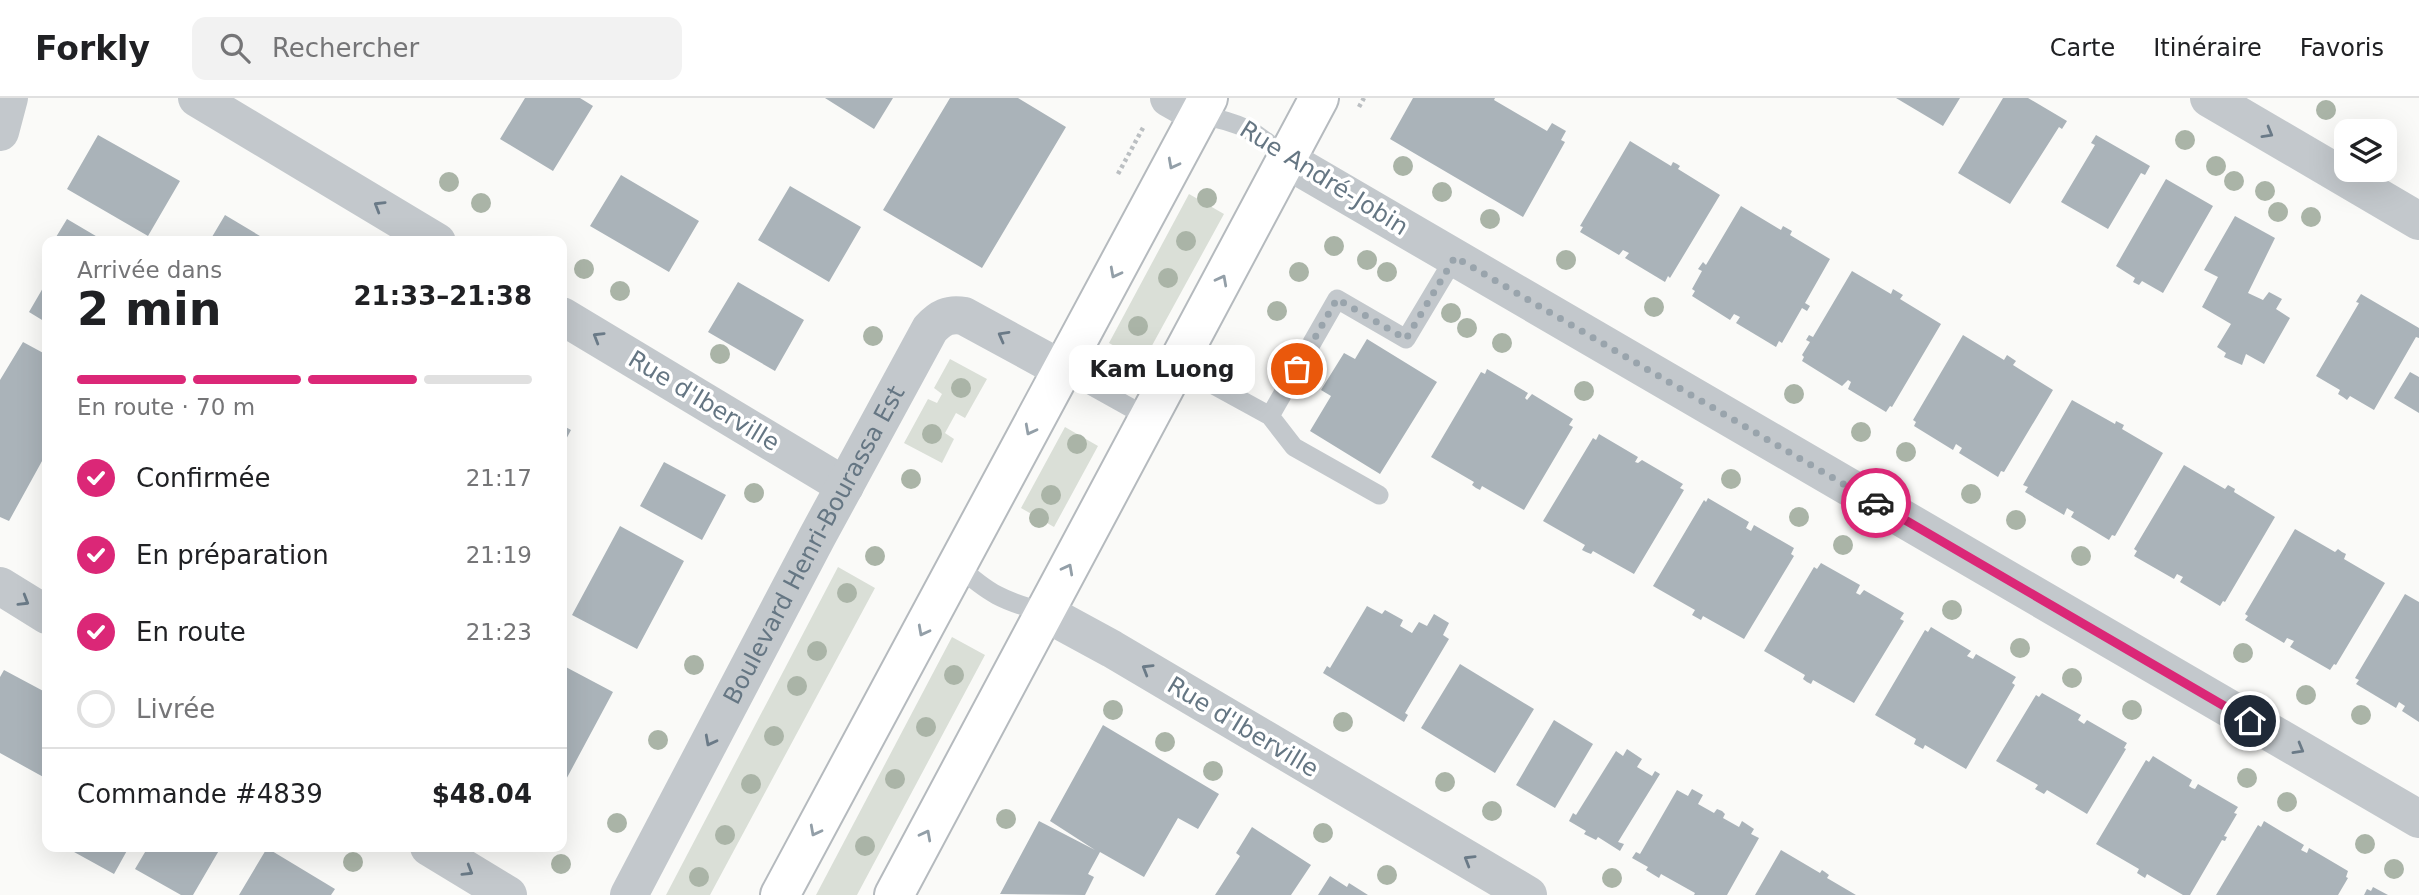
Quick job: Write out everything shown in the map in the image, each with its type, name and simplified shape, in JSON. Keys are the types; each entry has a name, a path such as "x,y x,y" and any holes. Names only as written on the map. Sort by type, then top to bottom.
{"main road":[{"path":"894,895 1319,98"},
{"path":"780,895 1063,370 1192,104"}],"street":[{"path":"0,132 9,98"},
{"path":"197,98 427,236"},
{"path":"2209,98 2419,221"},
{"name":"Rue André-Jobin","path":"1287,160 2419,819"},
{"name":"Boulevard Henri-Bourassa Est","path":"629,895 930,329 941,318 956,314 971,318 1063,370"},
{"name":"Rue d'Iberville","path":"567,319 845,486"},
{"path":"0,586 42,612"},
{"name":"Rue d'Iberville","path":"1045,612 1528,895"},
{"path":"437,852 508,895"}],"lane":[{"name":"Rue André-Jobin","path":"1192,104 1265,138 1287,160"},
{"path":"1270,416 1337,299 1406,339 1455,257"},
{"path":"1177,365 1270,416 1294,447 1379,495"},
{"name":"Boulevard Henri-Bourassa Est","path":"1063,370 1149,418"},
{"name":"Rue d'Iberville","path":"957,565 982,587 1012,603 1045,612"}],"shaded area":[{"path":"1189,194 1224,214 1143,362 1109,343"},
{"path":"950,359 987,379 965,418 956,413 945,433 954,439 942,463 904,443 928,399 937,403 942,394 934,388"},
{"path":"1065,427 1098,446 1054,527 1021,508"},
{"path":"838,567 875,588 710,895 666,895"},
{"path":"952,637 985,655 857,895 816,895"}],"building":[{"path":"525,98 580,98 593,106 553,171 500,139"},
{"path":"825,98 893,98 874,129"},
{"path":"950,98 1018,98 1066,127 982,268 883,210"},
{"path":"1413,98 1495,98 1494,100 1547,131 1552,123 1566,131 1561,140 1565,142 1523,217 1390,139"},
{"path":"1896,98 1960,98 1943,126"},
{"path":"2003,98 2028,98 2067,121 2062,129 2059,127 2010,204 1958,173"},
{"path":"98,135 180,181 148,236 67,189"},
{"path":"2096,135 2150,166 2145,175 2141,173 2108,229 2061,202 2095,145 2091,143"},
{"path":"1630,141 1671,166 1673,162 1677,164 1680,166 1678,169 1720,195 1665,282 1625,258 1629,253 1623,250 1619,255 1580,232 1583,227 1580,226"},
{"path":"621,175 699,221 669,272 590,226"},
{"path":"2166,179 2213,206 2163,293 2142,281 2139,285 2133,282 2135,278 2116,266"},
{"path":"790,186 861,227 829,282 758,240"},
{"path":"1741,206 1781,230 1783,226 1792,231 1790,235 1830,259 1805,303 1810,306 1807,311 1802,308 1782,343 1779,341 1776,347 1736,323 1740,317 1734,314 1730,320 1692,296 1695,291 1692,289 1702,271 1698,269 1703,262 1706,265"},
{"path":"225,215 260,236 213,236"},
{"path":"2235,216 2275,238 2248,293 2263,300 2269,292 2282,299 2276,309 2290,318 2264,364 2246,354 2242,365 2224,357 2226,353 2217,347 2231,324 2202,307 2218,277 2204,270"},
{"path":"67,219 96,236 57,236"},
{"path":"1852,271 1891,294 1893,289 1903,295 1900,299 1941,324 1892,407 1886,412 1848,389 1851,382 1848,380 1842,386 1802,361 1802,355 1810,342 1806,340 1809,335 1813,337"},
{"path":"738,282 804,320 775,371 708,332"},
{"path":"42,290 42,320 29,312"},
{"path":"2361,294 2419,328 2419,338 2416,337 2374,410 2350,396 2347,400 2338,394 2340,390 2316,376 2359,303 2356,302"},
{"path":"1963,335 2004,360 2007,355 2016,361 2013,365 2053,390 2004,472 2001,471 1998,477 1959,453 1962,448 1956,444 1953,450 1914,426 1916,422 1913,420"},
{"path":"1367,339 1437,382 1380,474 1310,431 1331,396 1321,390 1344,353 1355,359"},
{"path":"23,342 42,352 42,461 9,521 0,517 0,380"},
{"path":"1487,369 1528,393 1525,398 1527,400 1532,394 1573,419 1569,425 1573,427 1524,510 1482,486 1480,490 1476,488 1472,485 1474,482 1431,457 1481,372 1485,374"},
{"path":"2410,372 2419,377 2419,413 2394,398"},
{"path":"2072,400 2115,424 2116,421 2124,425 2122,429 2163,453 2115,536 2112,535 2109,540 2071,517 2074,512 2067,508 2064,515 2025,492 2028,487 2023,485"},
{"path":"1599,434 1638,457 1635,462 1642,460 1683,484 1680,488 1684,490 1634,574 1593,551 1591,554 1582,550 1585,545 1543,521 1593,438 1596,440"},
{"path":"664,462 726,495 702,540 640,506"},
{"path":"2184,465 2225,489 2228,485 2235,489 2234,492 2275,517 2225,602 2220,606 2180,582 2183,577 2177,574 2174,579 2134,556 2137,551 2134,549"},
{"path":"1708,498 1749,522 1746,528 1751,531 1754,525 1794,548 1791,554 1794,556 1744,639 1703,616 1701,620 1692,615 1695,610 1653,586 1704,500 1706,502"},
{"path":"620,526 684,561 637,649 572,615"},
{"path":"2295,529 2335,552 2338,549 2346,554 2344,559 2385,583 2336,665 2330,670 2290,647 2294,641 2287,638 2284,643 2245,620 2248,616 2245,614"},
{"path":"1821,563 1860,585 1856,593 1860,595 1864,590 1904,613 1900,619 1904,621 1854,703 1813,680 1811,684 1807,682 1803,679 1805,675 1764,651 1814,567 1817,569"},
{"path":"2405,594 2419,602 2419,722 2402,711 2405,706 2399,702 2396,708 2356,684 2359,680 2355,678"},
{"path":"1367,606 1382,614 1385,610 1403,620 1400,626 1412,633 1419,622 1427,626 1434,614 1449,623 1443,635 1449,639 1405,713 1408,715 1404,722 1323,673 1327,666 1330,668"},
{"path":"1931,627 1971,651 1967,656 1973,659 1976,654 2016,677 2012,683 2015,685 1966,769 1925,745 1923,749 1914,744 1916,739 1875,715 1925,630 1928,632"},
{"path":"1460,664 1534,709 1495,773 1421,728"},
{"path":"567,668 613,692 567,778"},
{"path":"4,670 42,690 42,776 0,753 0,677"},
{"path":"2042,693 2081,715 2078,720 2084,724 2087,720 2127,743 2087,814 2047,790 2044,794 2035,789 2038,785 1996,761 2036,695 2039,697"},
{"path":"1554,720 1593,744 1555,808 1516,785"},
{"path":"1103,725 1219,794 1198,829 1178,818 1144,877 1100,852 1088,874 1094,877 1085,895 1000,894 1039,821 1095,850 1050,821"},
{"path":"1627,749 1642,759 1637,767 1652,776 1655,771 1660,774 1618,842 1624,844 1620,851 1598,837 1596,840 1584,834 1586,831 1569,821 1573,813 1576,815 1616,751 1623,756"},
{"path":"2153,756 2192,780 2189,786 2192,788 2195,789 2198,784 2238,807 2234,813 2237,814 2224,836 2227,837 2225,841 2222,840 2190,895 2183,895 2147,874 2145,878 2137,873 2139,869 2096,844 2146,760 2149,762"},
{"path":"1692,789 1703,795 1698,804 1714,813 1717,809 1722,811 1725,814 1723,818 1739,827 1742,821 1754,829 1751,834 1759,838 1727,895 1694,895 1695,893 1661,874 1659,878 1646,870 1648,867 1632,858 1636,852 1640,854 1677,790 1688,796"},
{"path":"2264,821 2304,845 2301,850 2307,853 2309,848 2348,871 2348,878 2338,895 2216,895 2258,825 2261,827"},
{"path":"1252,827 1311,865 1291,895 1215,895 1240,856 1236,853"},
{"path":"1781,850 1820,873 1822,870 1829,875 1827,878 1856,895 1755,895"},
{"path":"74,852 126,852 114,874"},
{"path":"145,852 218,852 193,895 181,895 135,869"},
{"path":"265,852 274,852 335,889 331,895 239,895"},
{"path":"1330,876 1347,887 1349,883 1368,895 1318,895"},
{"path":"2373,887 2388,895 2364,895 2367,889 2371,891"}],"way so far":[{"path":"1297,369 1337,299 1406,339 1455,257 1876,503"}],"place":[{"name":"Kam Luong","path":"1297,369"}],"route":[{"path":"1876,503 2250,721"}]}
